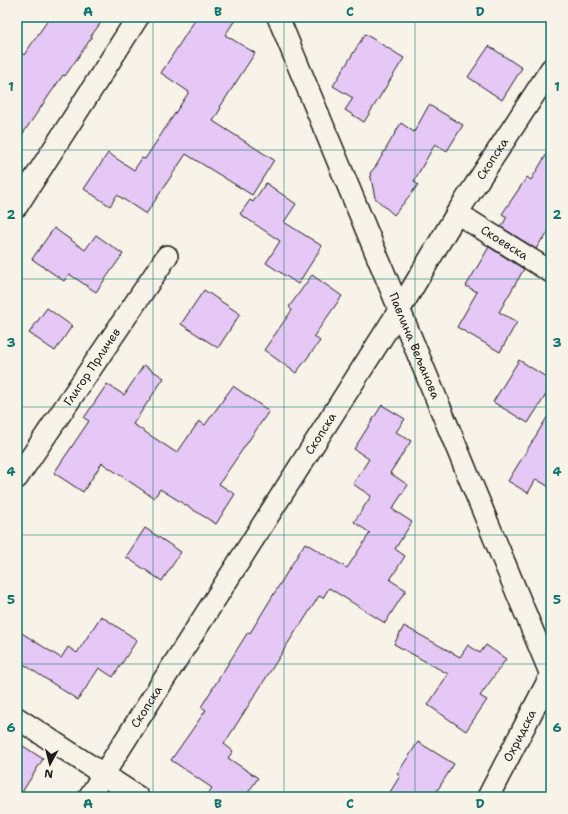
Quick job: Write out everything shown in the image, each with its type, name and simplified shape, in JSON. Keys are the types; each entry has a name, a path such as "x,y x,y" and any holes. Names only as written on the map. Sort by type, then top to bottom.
{"street":[{"path":"17,206 138,17"},
{"name":"Павлина Вељанова","path":"278,17 551,675"},
{"name":"Скопска","path":"89,797 400,309 457,213 551,70"},
{"name":"Скоевска","path":"457,213 551,272"},
{"name":"Глигор Прличев","path":"17,478 167,256"},
{"name":"Охридска","path":"488,797 551,675"},
{"path":"17,718 138,797"}],"building":[{"path":"50,17 105,17 65,76 63,75 17,142 17,50 24,55"},
{"path":"197,17 237,17 225,35 255,53 220,107 221,108 213,121 274,160 252,195 186,154 146,214 117,195 110,206 84,189 108,153 134,170 142,158 145,159 189,92 161,73"},
{"path":"365,34 404,58 364,122 345,110 353,98 333,86"},
{"path":"489,46 522,68 502,100 468,77"},
{"path":"429,105 463,125 447,151 435,144 414,181 418,185 394,215 375,198 370,173 376,166 401,123 414,132"},
{"path":"551,147 551,228 536,249 501,227 507,217 502,214 527,177 531,180"},
{"path":"266,183 296,204 284,222 322,246 298,284 266,263 280,241 240,214 250,200 253,202"},
{"path":"54,228 85,250 96,235 123,254 96,292 69,274 64,281 32,259"},
{"path":"489,247 524,269 499,312 517,322 500,352 457,327 477,292 466,286"},
{"path":"312,275 342,296 314,336 320,341 296,373 264,350 292,310 289,307"},
{"path":"204,290 240,314 218,348 181,324"},
{"path":"47,308 72,326 55,351 29,333"},
{"path":"519,360 551,380 551,387 528,423 493,402"},
{"path":"144,365 164,378 133,424 177,453 199,421 205,425 233,386 269,411 219,484 235,494 216,524 160,489 154,498 102,463 83,492 54,473 89,421 84,418 107,384 124,395"},
{"path":"382,405 405,419 396,432 411,441 390,473 408,485 392,509 412,522 395,549 405,556 390,580 406,590 385,623 329,588 323,598 319,596 224,744 233,751 228,758 258,778 245,797 206,797 212,788 171,760 206,710 201,707 248,632 250,633 305,543 347,568 370,533 354,522 371,496 353,484 369,459 354,449"},
{"path":"551,411 551,488 536,479 528,493 508,481"},
{"path":"145,528 181,552 162,581 126,557"},
{"path":"101,616 137,640 113,677 99,668 78,700 17,660 17,630 61,658 68,647 77,653"},
{"path":"404,626 460,657 468,645 480,653 486,645 506,659 480,696 487,700 466,731 428,705 448,674 394,644"},
{"path":"17,742 43,759 19,797 17,797"},
{"path":"418,742 454,764 433,797 387,797 400,776 397,774"}]}
